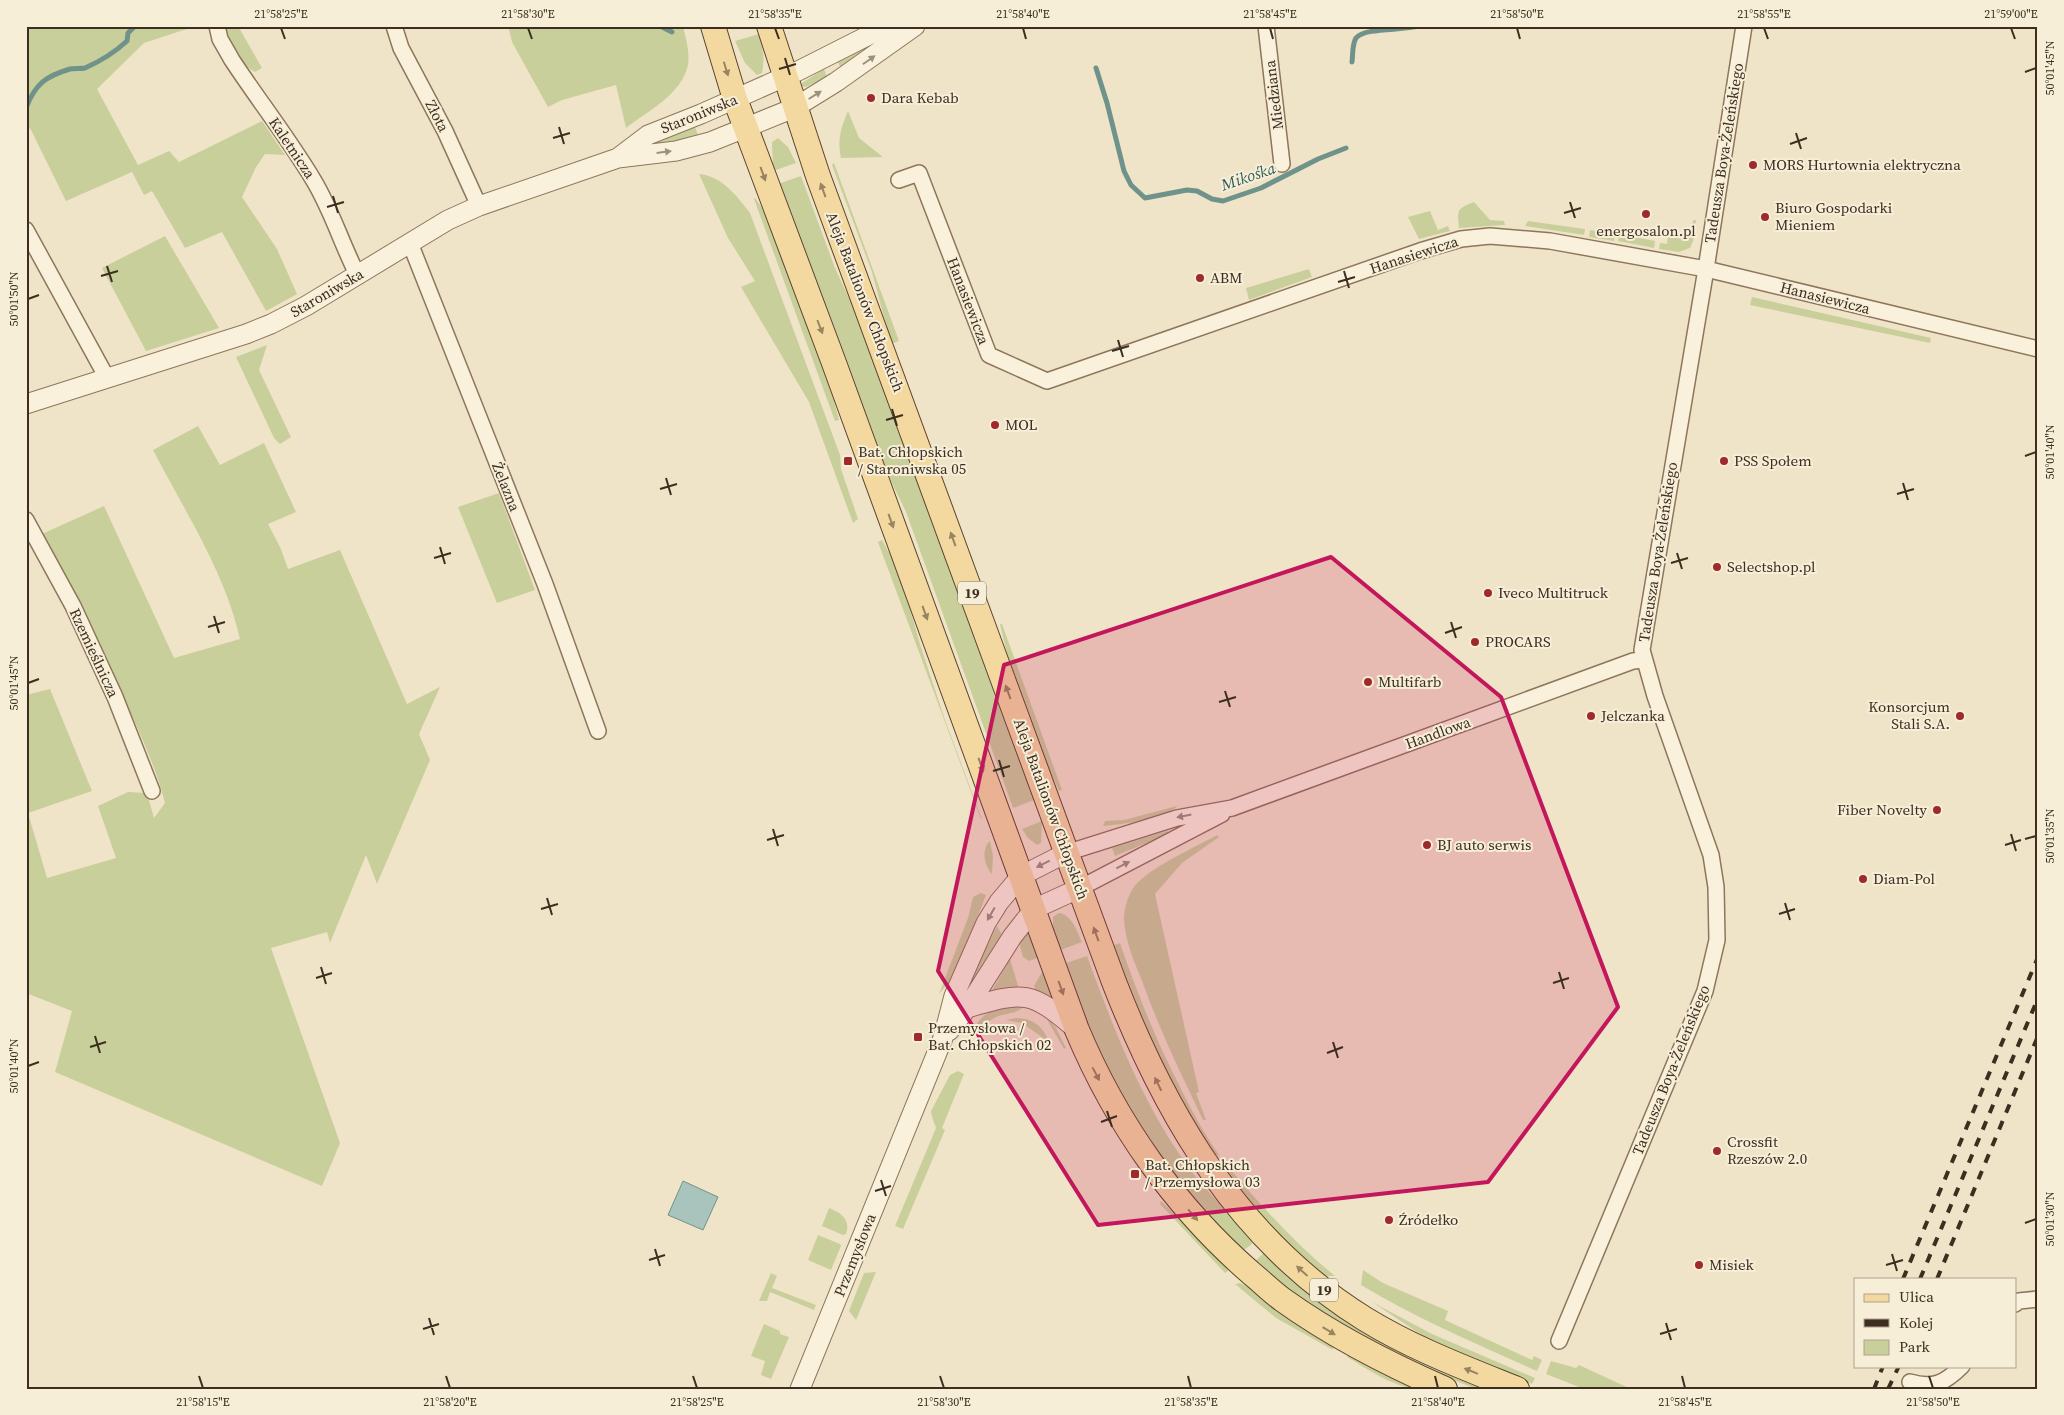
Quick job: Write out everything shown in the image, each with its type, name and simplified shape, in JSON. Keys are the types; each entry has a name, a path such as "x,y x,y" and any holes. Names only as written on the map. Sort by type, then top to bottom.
{"main road":[{"name":"19","path":"713,26 735,99 1034,909 1076,1030 1092,1066 1123,1122 1162,1177 1218,1243 1281,1299 1317,1324 1377,1357 1445,1389"},
{"name":"19","path":"769,26 784,77"},
{"name":"Aleja Batalionów Chłopskich","path":"784,77 1066,853 1127,1015 1159,1086 1212,1172 1254,1224 1300,1271 1366,1319 1454,1364 1517,1389"}],"street":[{"name":"Kaletnicza","path":"217,26 220,39 232,60 315,182 358,276"},
{"name":"Złota","path":"394,26 401,48 445,131 479,206"},
{"name":"Staroniwska","path":"618,158 648,135 784,77 887,26"},
{"name":"Staroniwska","path":"26,404 246,334 271,324 358,276 448,220 479,206 618,158 676,151 710,142 747,128 794,108 844,78 915,26"},
{"name":"Miedziana","path":"1266,26 1282,164"},
{"name":"Tadeusza Boya-Żeleńskiego","path":"1559,1341 1705,991 1717,940 1716,887 1711,855 1644,660 1643,636 1706,269 1744,26"},
{"name":"Hanasiewicza","path":"899,180 919,173 989,355 1047,381 1461,239 1490,236 1550,240 1706,269 2038,349"},
{"path":"26,230 107,378"},
{"name":"Żelazna","path":"410,243 545,584 598,731"},
{"name":"Rzemieślnicza","path":"26,520 73,606 115,697 152,791"},
{"name":"Handlowa","path":"1066,853 1177,818 1232,808 1633,661 1644,660"},
{"name":"Handlowa","path":"1080,888 1211,821 1232,808"},
{"name":"Przemysłowa","path":"800,1389 943,1038 954,996 986,923 1006,890 1021,876 1066,853"},
{"path":"1034,909 1080,888"},
{"name":"Przemysłowa","path":"943,1038 967,1008 1006,945 1034,909"},
{"path":"967,1008 1015,996 1031,998 1051,1008 1076,1030"},
{"path":"2016,1303 2019,1301 2038,1299"},
{"path":"1910,1382 1923,1386 1935,1385 1950,1378 1960,1368"}],"highlighted area":[{"path":"1331,557 1501,697 1618,1007 1488,1182 1098,1225 938,971 1004,665"}],"green space":[{"path":"26,26 196,26 144,43 97,89 138,165 169,151 179,162 262,121 285,155 265,154 256,167 242,197 277,249 297,294 266,311 222,232 185,248 152,191 144,195 132,172 66,201 30,128 26,133"},
{"path":"224,26 238,26 262,68 255,72 244,64 231,46"},
{"path":"508,26 683,26 688,50 688,65 685,75 672,93 626,128 616,85 562,100 548,107 512,42"},
{"path":"890,33 841,68 837,61"},
{"path":"759,34 763,63 762,73 757,75 745,63 735,41"},
{"path":"824,69 827,77 806,87 802,86 802,83"},
{"path":"848,111 859,138 883,157 841,158 840,134"},
{"path":"695,127 698,135 635,153 636,151"},
{"path":"778,138 788,147 796,163 773,171 772,142"},
{"path":"834,163 899,341 891,344 872,272 832,165"},
{"path":"699,174 722,183 750,213 840,455 841,469 858,519 853,523 809,402 741,287 755,281 728,238"},
{"path":"801,176 835,268 877,359 1037,799 1013,808 906,512 880,458 778,184"},
{"path":"755,198 770,219 829,382 839,420 835,421"},
{"path":"1474,202 1490,220 1504,221 1505,225 1459,228 1459,210"},
{"path":"1430,211 1438,230 1448,226 1450,231 1419,239 1408,217"},
{"path":"1693,220 1696,220 1690,248 1679,252 1659,249 1660,243 1667,244 1668,236 1682,239 1691,233"},
{"path":"1528,221 1585,229 1584,235 1525,226"},
{"path":"1590,230 1615,234 1614,241 1589,237"},
{"path":"1619,234 1655,241 1654,248 1618,241"},
{"path":"165,236 219,328 146,351 102,268"},
{"path":"1309,269 1312,277 1249,300 1246,288"},
{"path":"1752,297 1931,338 1930,343 1750,305"},
{"path":"267,345 259,370 291,437 280,444 274,438 236,357"},
{"path":"198,426 220,465 264,443 296,512 268,524 281,549 288,569 340,550 407,704 440,687 419,734 430,760 377,884 366,855 330,943 327,932 271,948 340,1143 322,1186 55,1072 72,1011 26,993 26,695 50,689 92,791 28,813 47,878 116,858 98,806 128,792 147,793 154,818 165,803 151,760 133,718 111,670 42,534 104,506 174,658 240,639 233,614 214,566 153,450"},
{"path":"499,493 535,590 497,603 458,507"},
{"path":"882,540 899,571 945,720 982,819 878,542"},
{"path":"1000,624 1002,624 1062,790 1059,791 1031,729 1011,671"},
{"path":"1177,806 1164,814 1154,817 1103,826 1105,821 1124,820"},
{"path":"1042,821 1041,843 1037,845 1028,838 1022,829"},
{"path":"1167,831 1169,832 1168,834 1115,856 1112,848"},
{"path":"1217,835 1219,837 1182,863 1155,894 1199,1092 1196,1093 1206,1120 1203,1120 1171,1051 1133,958 1128,943 1124,915 1126,904 1138,882 1158,867"},
{"path":"990,841 993,856 992,874 987,867 985,858 985,848"},
{"path":"981,893 986,895 955,975 939,994 968,918 973,897"},
{"path":"1059,913 1064,914 1071,920 1082,942 1058,951 1053,934 1053,917"},
{"path":"997,926 1003,937 959,1002"},
{"path":"1025,933 1030,933 1040,957 1029,961 1023,957 1019,943"},
{"path":"1120,943 1140,998 1163,1052 1194,1114 1220,1156 1210,1153 1157,1063 1111,946"},
{"path":"1087,956 1108,1013 1145,1095 1159,1121 1192,1172 1252,1237 1252,1244 1244,1250 1206,1216 1161,1160 1103,1065 1063,964"},
{"path":"1010,959 1019,989 991,993 991,992"},
{"path":"1045,971 1054,998 1036,992 1034,986 1042,972"},
{"path":"1024,1005 1016,1012 992,1019 972,1038 969,1036 980,1020 991,1011 998,1008"},
{"path":"1042,1011 1056,1028 1066,1048 1064,1049"},
{"path":"1016,1018 1027,1019 1037,1024 1049,1042 1022,1023 1006,1020"},
{"path":"958,1071 964,1074 942,1128 945,1130 903,1229 895,1226 936,1128 931,1111 950,1075"},
{"path":"1231,1170 1280,1225 1335,1276 1323,1276 1290,1248 1227,1176"},
{"path":"1161,1201 1230,1269 1225,1273 1160,1204"},
{"path":"829,1208 846,1220 846,1234 843,1235 822,1226"},
{"path":"818,1235 841,1246 831,1270 808,1260"},
{"path":"1265,1252 1490,1389 1476,1389 1441,1375 1348,1329 1285,1289 1255,1261"},
{"path":"1363,1270 1383,1283 1448,1311 1445,1320 1532,1360 1534,1356 1542,1360 1537,1371 1447,1331 1361,1285"},
{"path":"876,1272 856,1320 849,1311 864,1273"},
{"path":"771,1273 777,1276 772,1288 816,1305 814,1310 770,1292 767,1301 759,1301"},
{"path":"1240,1283 1256,1290 1332,1344 1333,1350 1276,1318 1235,1284"},
{"path":"1372,1302 1432,1334 1535,1378 1532,1384 1426,1338"},
{"path":"764,1324 789,1337 771,1379 761,1375 765,1361 751,1356"},
{"path":"1351,1354 1421,1389 1402,1386 1383,1378 1347,1357"},
{"path":"1551,1361 1576,1368 1579,1365 1631,1389 1584,1389 1546,1374"}],"water":[{"path":"683,1181 718,1197 703,1230 668,1215"}],"waterway":[{"name":"Mikośka","path":"26,108 33,93 42,82 70,69 85,68 113,53 127,41 128,33 135,26"},
{"name":"Mikośka","path":"660,26 672,32"},
{"name":"Mikośka","path":"1352,62 1353,46 1356,38 1361,35 1368,32 1418,26"},
{"name":"Mikośka","path":"1096,68 1124,171 1131,185 1145,198 1187,190 1197,191 1212,199 1223,201 1261,188 1318,159 1346,148"}],"railway":[{"path":"1903,1278 2038,957"},
{"path":"1920,1278 2038,998"},
{"path":"1937,1278 2038,1036"},
{"path":"1874,1389 1882,1368"},
{"path":"1888,1389 1898,1368"}],"place":[{"name":"Dara Kebab","path":"871,98"},
{"name":"MORS Hurtownia elektryczna","path":"1753,165"},
{"name":"energosalon.pl","path":"1646,214"},
{"name":"Biuro Gospodarki Mieniem","path":"1765,217"},
{"name":"ABM","path":"1200,278"},
{"name":"MOL","path":"995,425"},
{"name":"Bat. Chłopskich / Staroniwska 05","path":"848,461"},
{"name":"PSS Społem","path":"1724,461"},
{"name":"Selectshop.pl","path":"1717,567"},
{"name":"Iveco Multitruck","path":"1488,593"},
{"name":"PROCARS","path":"1475,642"},
{"name":"Multifarb","path":"1368,682"},
{"name":"Jelczanka","path":"1591,716"},
{"name":"Konsorcjum Stali S.A.","path":"1960,716"},
{"name":"Fiber Novelty","path":"1937,810"},
{"name":"BJ auto serwis","path":"1427,845"},
{"name":"Diam-Pol","path":"1863,879"},
{"name":"Przemysłowa / Bat. Chłopskich 02","path":"918,1037"},
{"name":"Crossfit Rzeszów 2.0","path":"1717,1151"},
{"name":"Bat. Chłopskich / Przemysłowa 03","path":"1135,1174"},
{"name":"Źródełko","path":"1389,1220"},
{"name":"Misiek","path":"1699,1265"}]}
